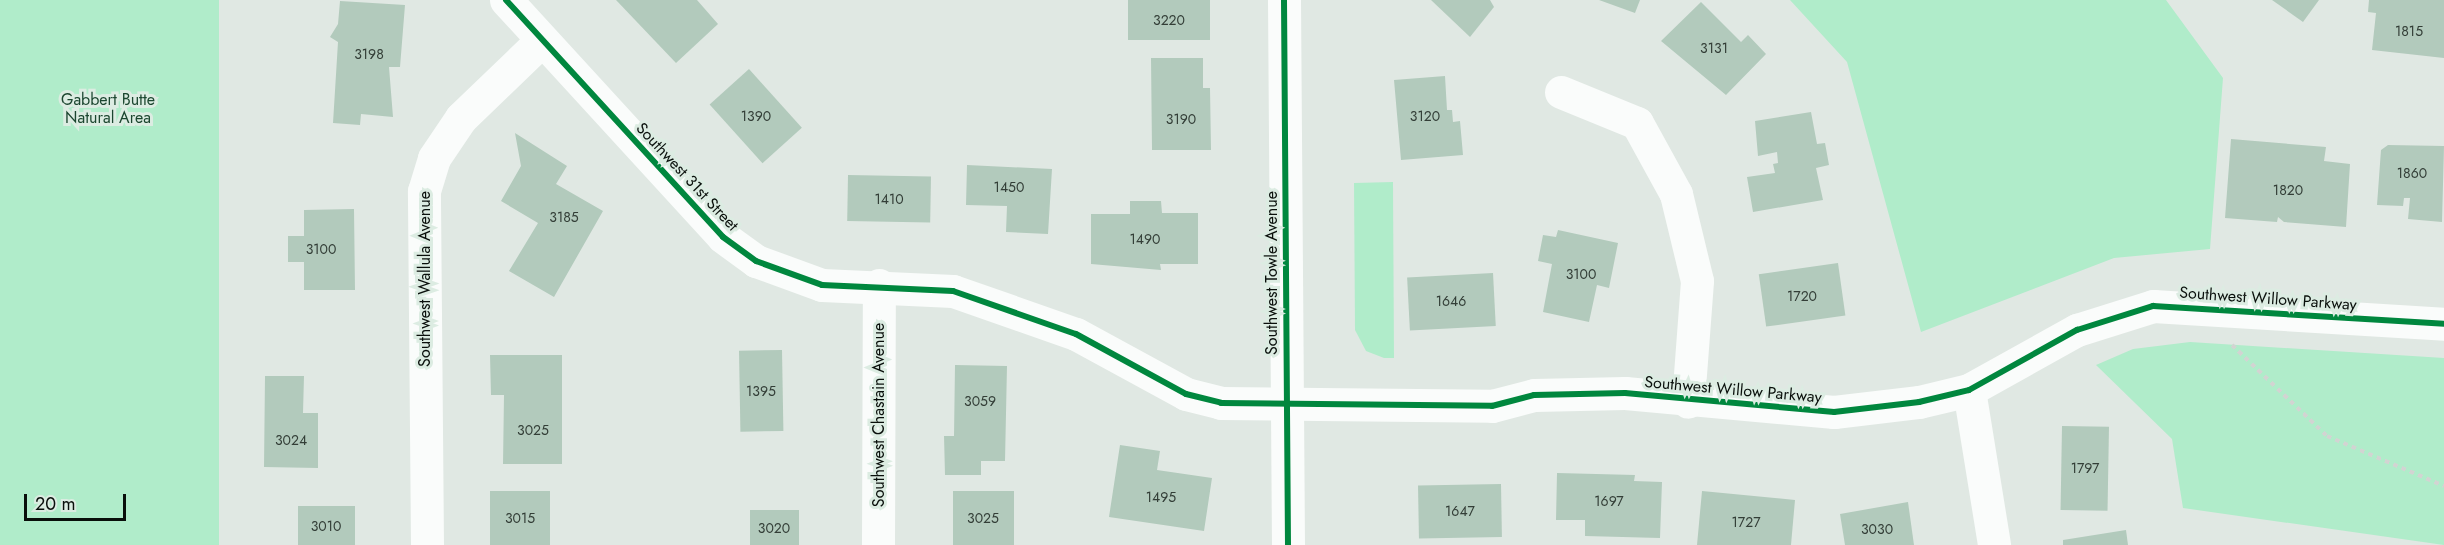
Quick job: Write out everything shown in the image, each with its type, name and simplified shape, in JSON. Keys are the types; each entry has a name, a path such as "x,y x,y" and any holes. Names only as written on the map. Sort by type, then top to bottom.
{"street":[{"path":"506,0 542,40"},
{"name":"Southwest Towle Avenue","path":"1284,0 1288,545"},
{"name":"Southwest 31st Street","path":"542,40 723,237 756,261 822,285 879,285 953,291 1029,315 1076,334 1186,394 1221,403 1287,405"},
{"name":"Southwest Wallula Avenue","path":"427,545 424,191 434,158 461,118 542,40"},
{"path":"1561,92 1637,123 1676,194 1697,281 1688,402"},
{"name":"Southwest Chastain Avenue","path":"878,545 879,285"},
{"name":"Southwest Willow Parkway","path":"1287,405 1492,406 1534,396 1625,393 1688,402 1834,412 1919,402 1969,390 2114,314 2153,306 2444,324"},
{"path":"1969,390 1994,545"}],"path":[{"path":"2213,308 2220,332 2258,376 2327,436 2444,486"}],"green space":[{"name":"Gabbert Butte Natural Area","path":"0,0 219,0 219,545 0,545"},
{"path":"1790,0 2166,0 2223,78 2210,249 2114,258 1921,332 1847,62"},
{"path":"1393,182 1394,358 1384,358 1366,351 1355,330 1354,183"},
{"path":"2190,342 2444,358 2444,545 2183,508 2172,439 2096,365 2133,349"}],"building":[{"path":"616,0 697,0 718,24 676,63"},
{"path":"1128,0 1210,0 1210,40 1128,40"},
{"path":"1431,0 1490,0 1494,7 1470,37"},
{"path":"1599,0 1640,0 1635,13"},
{"path":"2272,0 2319,0 2303,22"},
{"path":"2369,0 2444,0 2444,58 2372,50 2376,13 2368,12"},
{"path":"340,1 405,5 400,67 389,67 393,117 361,114 360,125 333,123 338,42 330,37 338,24"},
{"path":"1701,2 1741,42 1748,35 1766,54 1726,95 1661,41"},
{"path":"1151,58 1203,58 1203,88 1210,88 1211,150 1152,150"},
{"path":"749,69 802,128 762,163 710,104"},
{"path":"1445,76 1447,110 1452,110 1453,122 1460,121 1463,155 1401,160 1394,80"},
{"path":"1811,112 1817,144 1825,143 1829,165 1816,168 1823,200 1753,212 1747,177 1775,173 1773,164 1778,163 1777,152 1758,156 1755,121"},
{"path":"515,133 567,166 556,184 603,211 554,297 509,271 538,223 501,201 521,166"},
{"path":"2231,139 2326,147 2324,161 2350,164 2346,227 2284,222 2278,217 2277,222 2225,218"},
{"path":"2388,145 2444,146 2442,222 2408,219 2410,198 2404,198 2403,206 2377,205 2381,150"},
{"path":"967,165 1052,169 1048,234 1006,232 1007,206 966,205"},
{"path":"848,175 931,176 930,222 847,221"},
{"path":"1130,201 1161,201 1162,213 1198,213 1198,264 1160,264 1161,270 1091,264 1091,214 1130,214"},
{"path":"354,209 355,290 304,290 304,262 288,262 288,236 304,236 304,210"},
{"path":"1558,230 1618,243 1609,288 1597,285 1589,322 1543,312 1552,264 1538,261 1543,235 1556,237"},
{"path":"1838,263 1845,315 1766,327 1759,274"},
{"path":"1493,273 1496,326 1410,330 1407,278"},
{"path":"782,350 783,431 740,432 739,351"},
{"path":"490,355 562,355 562,464 503,464 504,395 491,395"},
{"path":"955,365 1007,366 1005,461 981,461 981,475 945,475 944,436 954,436"},
{"path":"265,376 304,376 303,413 318,413 318,468 264,467"},
{"path":"2062,426 2109,427 2108,511 2061,510"},
{"path":"1120,445 1160,451 1157,470 1212,478 1204,531 1109,517"},
{"path":"1557,473 1635,475 1634,481 1662,482 1660,538 1585,536 1585,520 1556,520"},
{"path":"1501,484 1502,537 1419,538 1418,485"},
{"path":"490,491 550,491 550,545 490,545"},
{"path":"953,491 1014,491 1014,545 953,545"},
{"path":"1702,491 1795,500 1791,545 1697,545"},
{"path":"1908,502 1914,545 1845,545 1840,514"},
{"path":"298,506 355,506 355,545 298,545"},
{"path":"750,510 799,510 799,545 750,545"},
{"path":"2126,530 2128,545 2063,545 2063,540"}],"cycle path":[{"path":"506,0 723,237 756,261 822,285 953,291 1076,334 1186,394 1221,403 1492,406 1534,395 1625,393 1834,412 1919,402 1969,390 2077,330 2153,306 2444,324"},
{"path":"1284,0 1288,545"}]}
